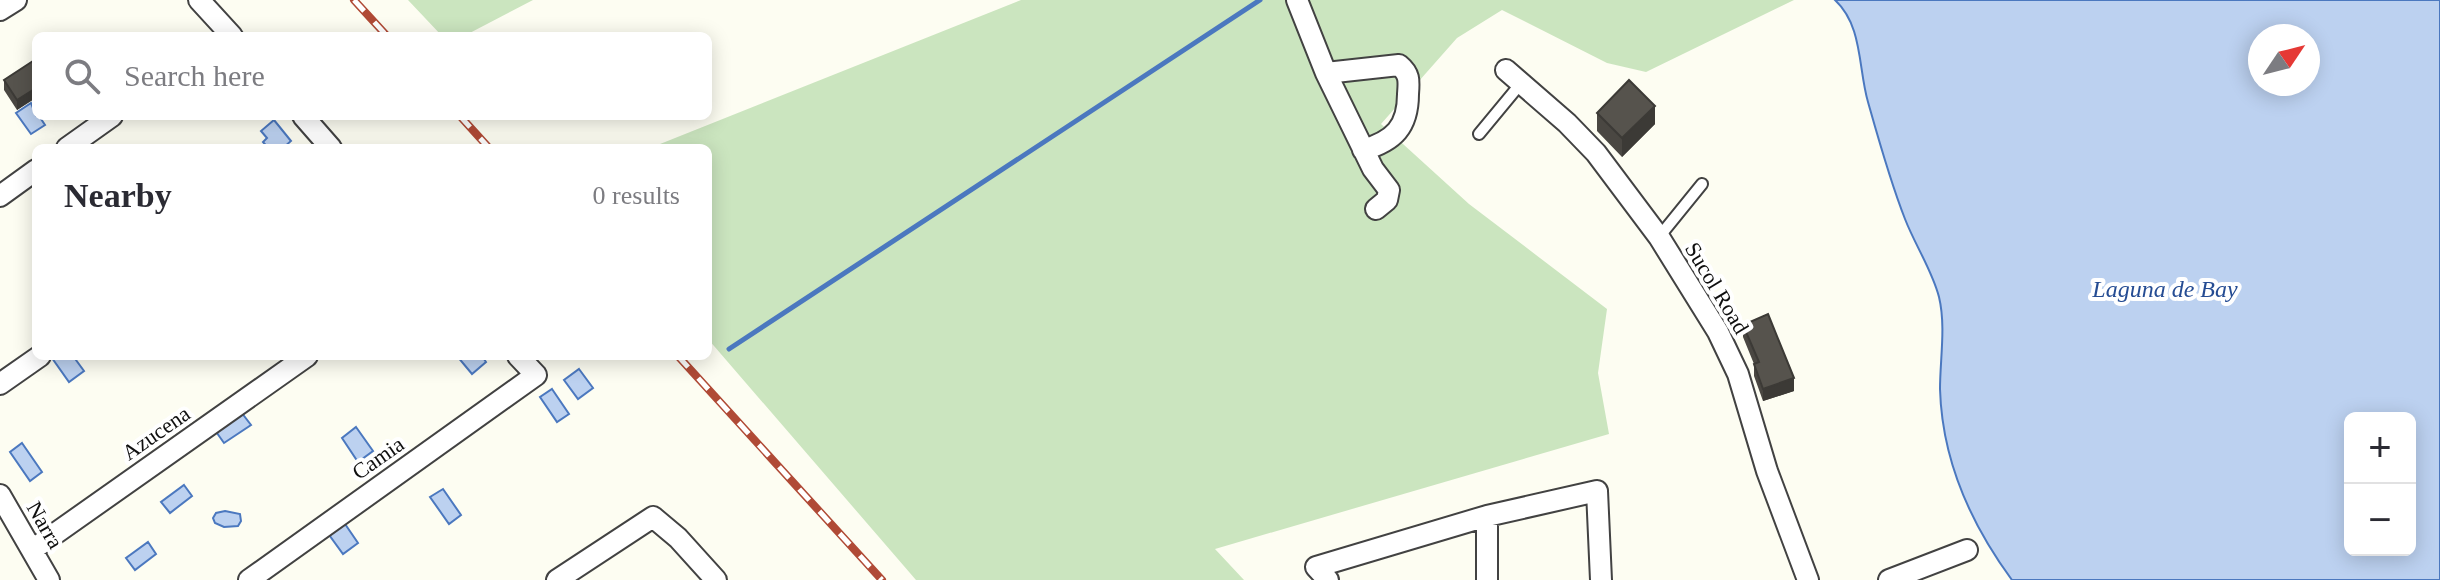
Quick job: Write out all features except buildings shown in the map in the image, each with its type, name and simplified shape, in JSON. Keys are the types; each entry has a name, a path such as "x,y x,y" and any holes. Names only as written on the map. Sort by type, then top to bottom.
{"street":[{"path":"0,10 16,0"},
{"path":"199,0 226,32"},
{"path":"1297,0 1326,73 1363,150 1389,190 1387,200 1376,209"},
{"path":"1326,73 1399,65 1409,77 1405,121 1385,142 1363,150"},
{"name":"Sucol Road","path":"1514,76 1596,153 1659,237 1718,332 1738,374 1767,471 1808,580"},
{"path":"73,144 106,120"},
{"path":"306,120 328,144"},
{"path":"0,196 32,173"},
{"path":"0,384 34,360"},
{"name":"Azucena","path":"32,550 301,360"},
{"name":"Camia","path":"249,580 536,375 522,360"},
{"path":"1328,580 1316,567 1487,516 1597,491 1601,580"},
{"name":"Narra","path":"0,495 49,580"},
{"path":"1487,516 1487,580"},
{"path":"557,580 653,517 678,538 716,580"},
{"path":"1889,580 1967,550"}],"lane":[{"path":"1479,134 1514,76"},
{"path":"1659,237 1702,184"}],"green space":[{"path":"408,0 533,0 472,32 438,32"},
{"path":"1021,0 1794,0 1646,72 1607,63 1502,10 1457,38 1381,124 1469,204 1607,309 1598,373 1609,434 1215,549 1244,580 916,580 712,344 712,144 660,144"}],"water":[{"name":"Laguna de Bay","path":"1835,0 2440,0 2440,580 2012,580 1971,513 1953,466 1942,415 1942,320 1939,297 1894,190 1868,102 1851,22"},
{"path":"31,103 32,120 42,120 45,125 31,134 16,113"},
{"path":"274,120 291,141 288,144 265,144 267,138 261,131"},
{"path":"53,360 76,360 84,371 69,382"},
{"path":"460,360 485,360 486,362 472,374"},
{"path":"579,369 593,388 578,399 564,380"},
{"path":"552,389 569,414 557,422 540,397"},
{"path":"238,408 251,425 224,443 212,426"},
{"path":"356,427 373,451 358,462 342,438"},
{"path":"22,443 42,472 30,481 10,452"},
{"path":"184,485 192,496 170,513 161,502"},
{"path":"443,489 461,515 449,524 430,497"},
{"path":"216,513 240,514 238,526 224,527 215,523 213,518"},
{"path":"343,521 358,543 343,554 327,532"},
{"path":"148,542 156,554 135,570 126,558"}],"waterway":[{"path":"729,349 1260,0"}],"railway":[{"path":"354,0 383,32"},
{"path":"464,120 485,144"},
{"path":"682,360 882,580"}]}
